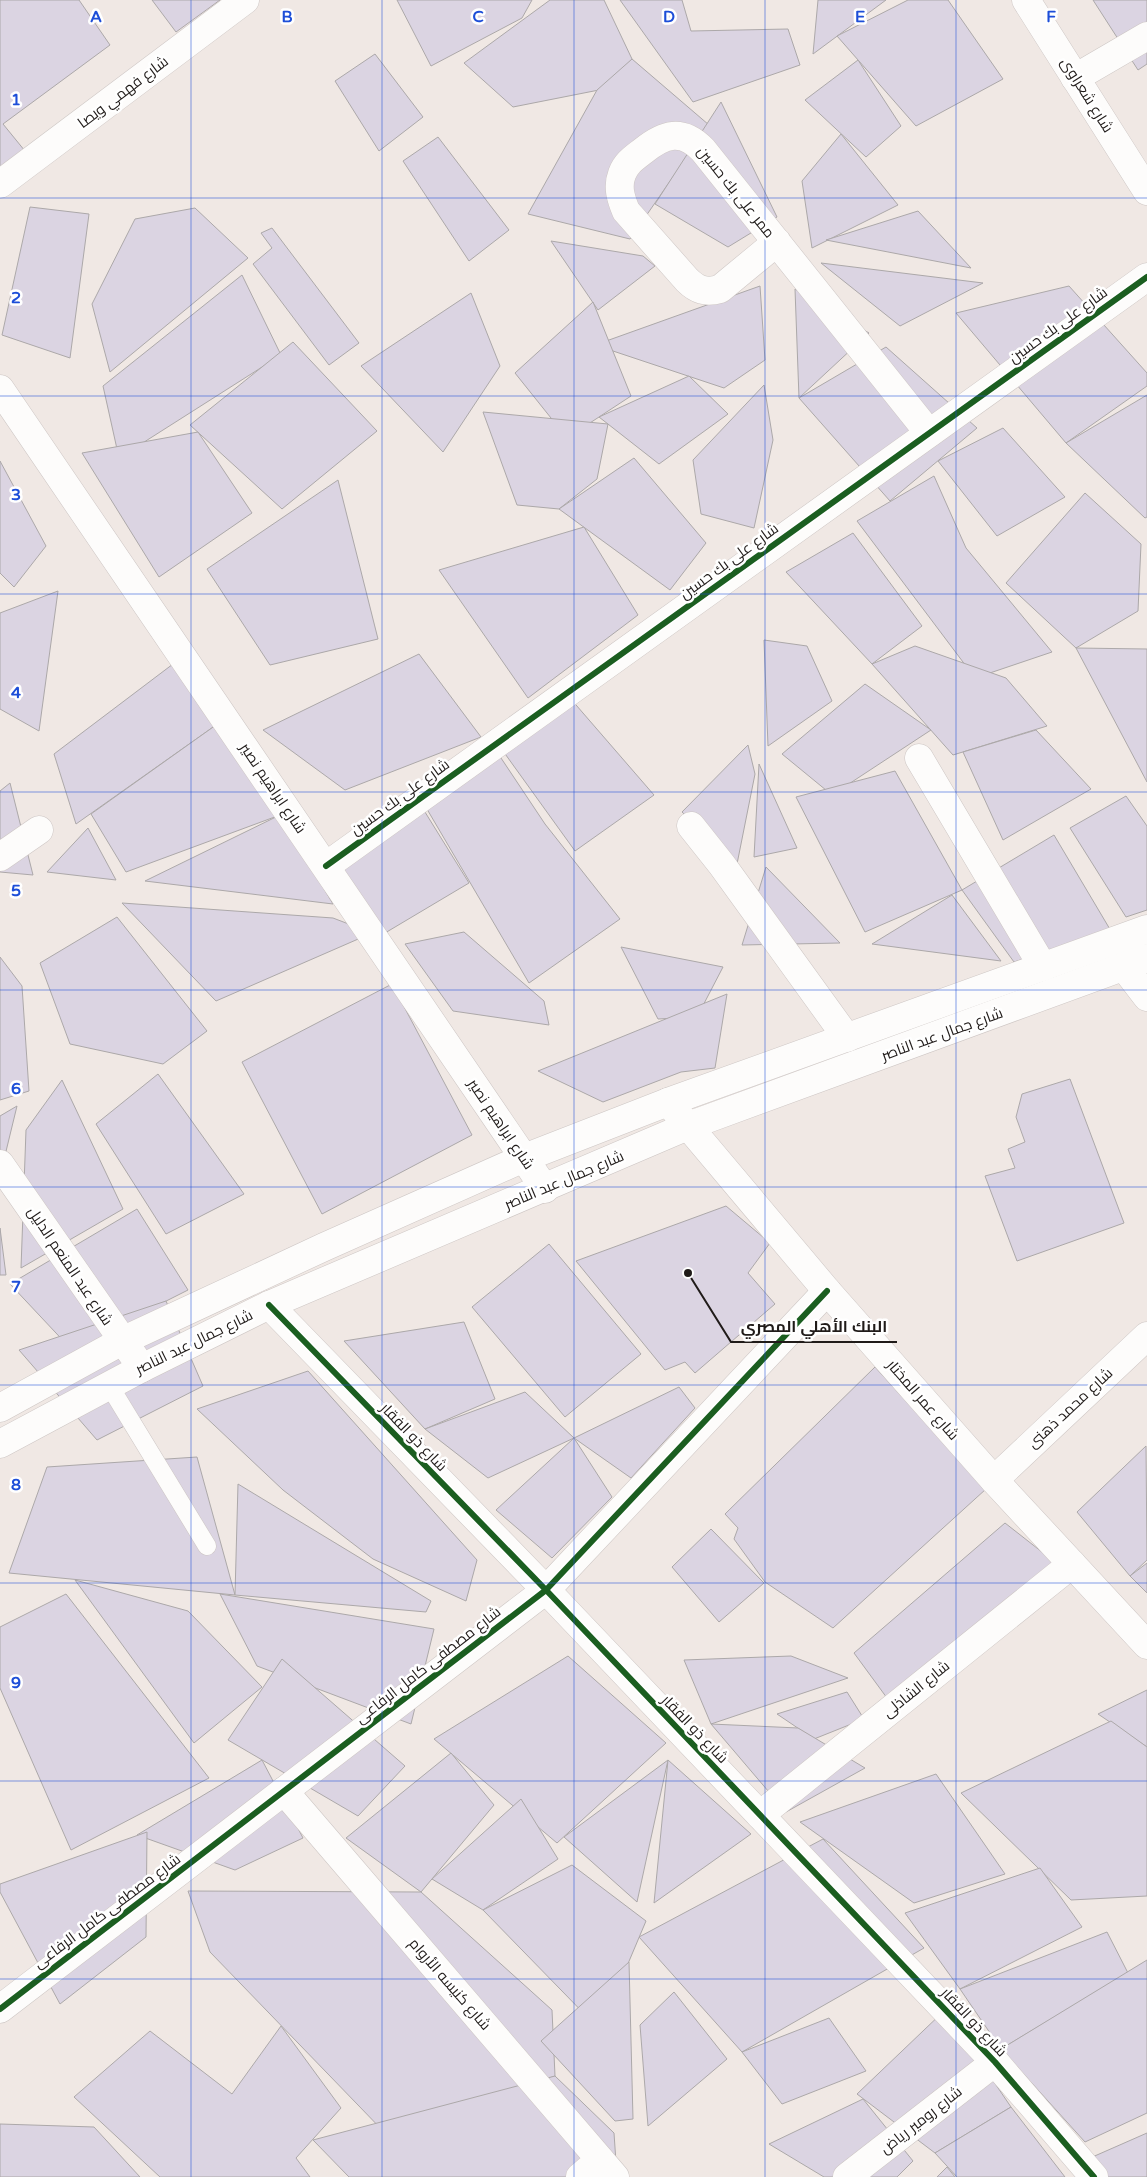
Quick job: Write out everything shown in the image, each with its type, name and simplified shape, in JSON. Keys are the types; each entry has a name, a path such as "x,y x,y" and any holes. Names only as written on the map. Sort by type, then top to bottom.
{"street":[{"name":"شارع فهمي ويصا","path":"0,184 245,0"},
{"name":"شارع شعراوى","path":"1026,0 1147,190"},
{"path":"1075,78 1147,36"},
{"name":"ممر على بك حسين","path":"777,242 720,289 711,292 702,290 687,280 626,211 620,193 622,174 628,163 655,142 675,135 686,137 695,142 777,242 929,434"},
{"name":"شارع على بك حسين","path":"326,866 1147,277"},
{"name":"شارع ابراهيم نصير","path":"0,389 545,1189"},
{"path":"919,758 1043,967"},
{"path":"691,826 722,865 847,1038"},
{"path":"0,857 39,830"},
{"name":"شارع جمال عبد الناصر","path":"0,1408 122,1341 324,1247 524,1158 668,1102 1147,929"},
{"path":"1136,962 1147,997"},
{"name":"شارع جمال عبد الناصر","path":"0,1444 109,1385 269,1305 545,1189 688,1126 1136,962"},
{"name":"شارع عمر المختار","path":"668,1102 827,1291 994,1480 1147,1646"},
{"name":"شارع عبد المنعم الدليل","path":"0,1164 142,1368"},
{"name":"شارع مصطفى كامل الرفاعى","path":"0,2009 546,1590 827,1291"},
{"name":"شارع ذو الفقار","path":"269,1305 546,1590 995,2062 1094,2177"},
{"name":"شارع محمد ذهنى","path":"994,1480 1147,1336"},
{"name":"شارع الشاذلى","path":"760,1815 1072,1564"},
{"name":"شارع كنيسه الأروام","path":"284,1791 598,2171"},
{"name":"شارع رومير رياض","path":"847,2177 995,2062"}],"lane":[{"path":"109,1385 207,1546"}],"building":[{"path":"0,0 79,0 110,45 3,124 25,151 0,169"},
{"path":"152,0 220,0 176,32"},
{"path":"397,0 532,0 522,18 431,66"},
{"path":"550,0 604,0 632,59 604,89 513,107 464,63"},
{"path":"620,0 682,0 691,31 788,29 800,65 693,102"},
{"path":"818,0 886,0 813,54"},
{"path":"908,0 948,0 1003,79 916,126 837,36"},
{"path":"1093,0 1147,0 1147,64 1138,70"},
{"path":"375,54 423,117 379,151 335,81"},
{"path":"632,59 709,125 630,239 528,214 597,90"},
{"path":"858,60 901,126 866,157 805,100"},
{"path":"721,102 777,217 728,247 655,204"},
{"path":"841,134 898,205 812,248 802,181"},
{"path":"438,137 509,230 469,261 403,161"},
{"path":"30,207 89,214 70,358 2,335"},
{"path":"195,208 248,258 110,372 92,304 135,219"},
{"path":"918,211 971,268 826,240"},
{"path":"272,228 359,343 329,365 253,264 272,248 261,233"},
{"path":"551,241 643,256 655,266 598,310"},
{"path":"821,263 983,283 900,326"},
{"path":"242,275 281,355 119,458 103,386"},
{"path":"760,286 765,360 724,388 595,345"},
{"path":"1069,286 1147,373 1147,386 1066,443 956,313"},
{"path":"795,289 869,333 799,398"},
{"path":"471,293 500,366 443,452 361,366"},
{"path":"593,302 631,396 567,438 515,373"},
{"path":"293,342 377,431 282,509 190,425"},
{"path":"886,347 977,428 890,501 799,398"},
{"path":"689,376 728,414 659,464 599,417"},
{"path":"764,385 773,440 754,528 701,514 693,460"},
{"path":"1147,395 1147,517 1145,518 1066,443"},
{"path":"483,412 608,424 597,479 559,509 517,505"},
{"path":"1003,428 1065,497 997,536 938,461"},
{"path":"198,432 252,513 159,577 82,453"},
{"path":"634,458 706,543 670,590 559,509"},
{"path":"0,461 46,546 14,587 0,573"},
{"path":"934,476 966,548 1052,652 975,678 857,521"},
{"path":"338,480 378,639 270,665 207,569"},
{"path":"1085,493 1141,544 1138,611 1076,648 1006,583"},
{"path":"584,527 638,615 528,698 439,570"},
{"path":"853,533 922,626 872,664 786,572"},
{"path":"58,591 39,731 0,709 0,613"},
{"path":"764,640 807,646 832,701 768,746"},
{"path":"915,646 1006,678 1047,726 953,755 872,664"},
{"path":"1076,648 1147,649 1147,782"},
{"path":"419,654 481,737 345,790 263,730"},
{"path":"173,664 216,725 76,824 54,754"},
{"path":"865,684 931,730 832,795 782,754"},
{"path":"570,698 654,795 575,851 503,751"},
{"path":"216,725 280,815 126,872 91,814"},
{"path":"1036,730 1091,789 1003,840 963,752"},
{"path":"748,745 755,774 737,864 682,812"},
{"path":"497,752 545,824 620,919 529,983 424,804"},
{"path":"759,764 797,848 754,857"},
{"path":"895,771 962,890 865,932 796,797"},
{"path":"10,783 33,875 0,872 0,791"},
{"path":"1126,796 1147,826 1147,910 1126,917 1070,828"},
{"path":"420,804 469,883 385,933 338,867"},
{"path":"280,815 333,904 145,881"},
{"path":"88,828 116,880 47,872"},
{"path":"1054,835 1111,931 1014,962 962,890"},
{"path":"766,867 840,943 742,945"},
{"path":"952,895 1001,961 872,944"},
{"path":"122,903 333,918 372,933 216,1001"},
{"path":"117,917 207,1031 163,1064 70,1044 40,963"},
{"path":"464,932 544,1001 549,1025 453,1011 405,944"},
{"path":"621,947 723,967 697,1017 658,1019"},
{"path":"0,957 22,986 29,1091 0,1100"},
{"path":"392,984 472,1135 322,1214 242,1062"},
{"path":"727,994 715,1068 681,1072 603,1102 538,1071"},
{"path":"158,1074 244,1194 166,1234 96,1124"},
{"path":"1070,1079 1124,1223 1017,1261 985,1176 1015,1168 1008,1149 1025,1142 1016,1117 1022,1094"},
{"path":"62,1080 123,1209 21,1268 26,1130"},
{"path":"17,1106 0,1176 0,1116"},
{"path":"726,1206 770,1243 748,1273 775,1304 695,1373 685,1362 665,1370 576,1261"},
{"path":"137,1209 188,1290 71,1349 10,1284"},
{"path":"0,1228 6,1275 0,1275"},
{"path":"549,1244 641,1354 565,1417 472,1307"},
{"path":"166,1301 203,1386 97,1440 19,1350"},
{"path":"464,1322 495,1399 425,1429 344,1341"},
{"path":"875,1367 986,1489 833,1628 765,1582 734,1539 738,1528 725,1514"},
{"path":"308,1371 477,1560 466,1601 373,1559 283,1490 197,1409"},
{"path":"679,1387 695,1408 631,1478 574,1438"},
{"path":"525,1392 574,1438 488,1478 425,1429"},
{"path":"574,1438 612,1497 552,1558 496,1510"},
{"path":"1146,1446 1147,1560 1130,1576 1077,1512"},
{"path":"197,1457 235,1595 9,1573 47,1467"},
{"path":"238,1484 431,1601 426,1612 235,1595"},
{"path":"1005,1523 1056,1563 887,1698 854,1653"},
{"path":"711,1529 764,1583 719,1622 672,1567"},
{"path":"1147,1563 1147,1593 1130,1576"},
{"path":"75,1580 188,1611 262,1687 194,1743"},
{"path":"66,1594 209,1778 71,1850 0,1688 0,1627"},
{"path":"220,1594 434,1629 411,1724 257,1666"},
{"path":"568,1656 666,1743 557,1843 434,1739"},
{"path":"791,1656 848,1678 711,1724 684,1660"},
{"path":"282,1659 405,1766 358,1816 228,1740"},
{"path":"1147,1690 1147,1747 1098,1714"},
{"path":"847,1692 864,1719 814,1739 777,1714"},
{"path":"1111,1721 1147,1747 1147,1896 1071,1900 961,1793"},
{"path":"711,1724 798,1728 865,1768 786,1812"},
{"path":"451,1753 494,1805 421,1892 346,1838"},
{"path":"262,1760 303,1838 235,1870 137,1835"},
{"path":"668,1760 637,1902 564,1837"},
{"path":"668,1760 751,1834 654,1903"},
{"path":"936,1774 1005,1874 914,1903 800,1822"},
{"path":"521,1799 558,1859 483,1910 432,1879"},
{"path":"147,1832 146,1937 60,2004 0,1892 0,1884"},
{"path":"823,1839 924,1948 742,2052 639,1937"},
{"path":"572,1865 646,1921 600,2030 483,1910"},
{"path":"1040,1868 1082,1927 960,1989 905,1913"},
{"path":"188,1891 421,1892 552,2010 555,2076 387,2135 210,1952"},
{"path":"1107,1932 1128,1973 1001,2049 960,1989"},
{"path":"1147,1960 1147,2113 1085,2142 1001,2049"},
{"path":"629,1962 633,2119 615,2121 541,2041"},
{"path":"674,1992 727,2059 648,2126 640,2025"},
{"path":"945,2010 1011,2107 935,2153 857,2094"},
{"path":"829,2018 866,2071 782,2104 742,2052"},
{"path":"281,2026 341,2108 296,2158 310,2177 160,2177 74,2097 150,2031 232,2094"},
{"path":"555,2076 614,2133 617,2177 349,2177 313,2140"},
{"path":"863,2099 913,2161 897,2177 824,2177 769,2144"},
{"path":"1011,2107 1065,2177 957,2177 935,2153"},
{"path":"0,2124 94,2127 140,2177 0,2177"},
{"path":"1147,2133 1147,2177 1101,2177 1081,2162"},
{"path":"947,2167 955,2177 937,2177"}],"cycle path":[{"path":"326,866 1147,277"},
{"path":"0,2009 546,1590 827,1291"},
{"path":"269,1305 546,1590 995,2062 1094,2177"}],"place":[{"name":"البنك الأهلي المصري","path":"688,1273"}]}
